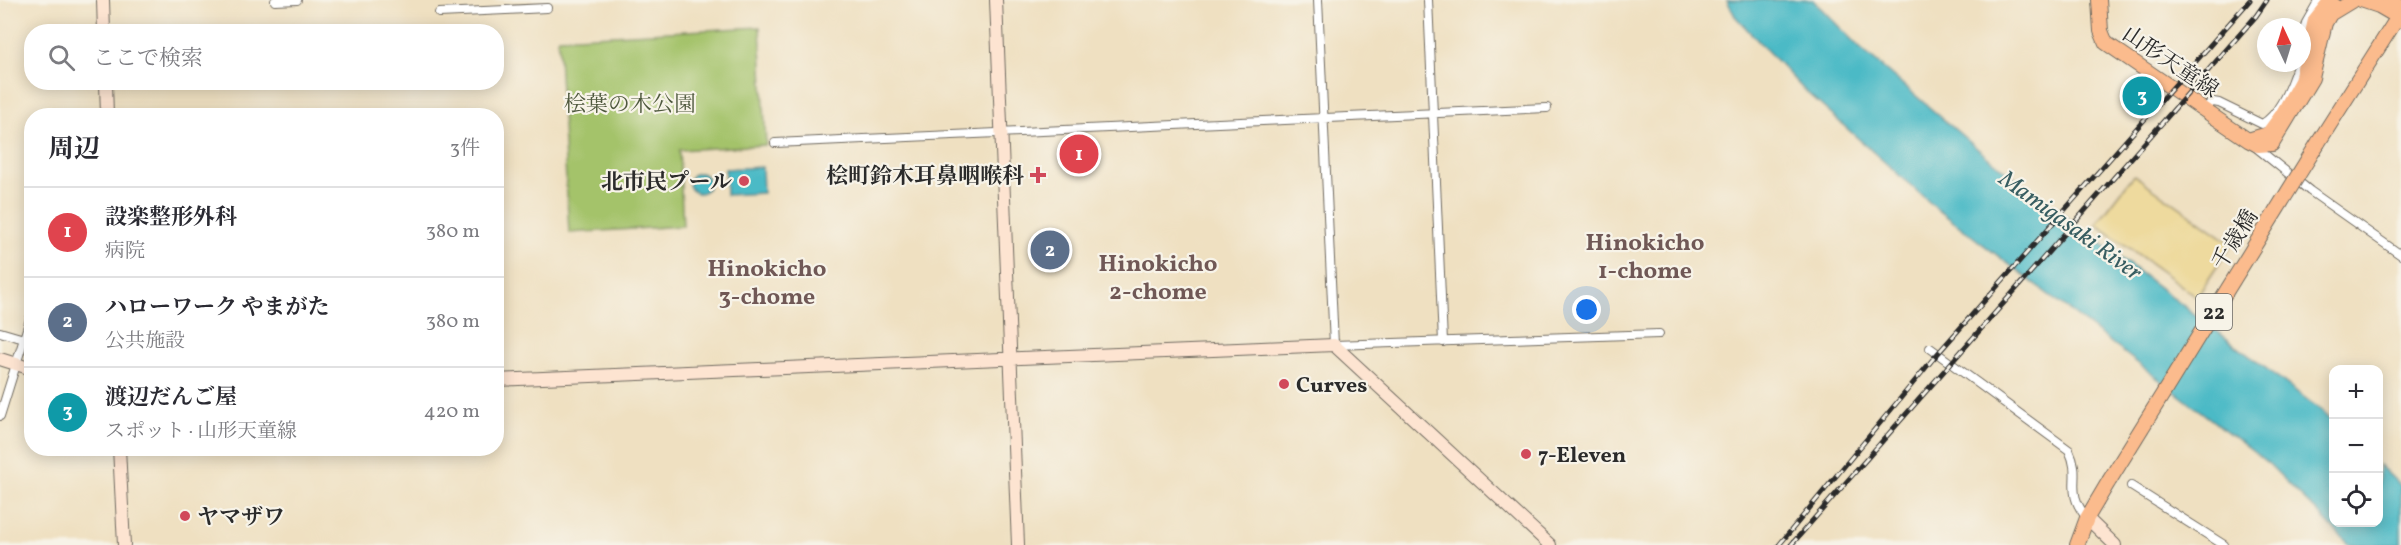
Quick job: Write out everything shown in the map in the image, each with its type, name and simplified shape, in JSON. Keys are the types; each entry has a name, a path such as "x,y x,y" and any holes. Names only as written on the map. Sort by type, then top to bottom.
{"main road":[{"name":"山形天童線","path":"2099,0 2101,31 2106,43 2248,140"},
{"path":"2248,140 2268,134 2282,115 2301,81 2315,20 2331,0"},
{"path":"2248,140 2258,145 2272,144 2300,102 2312,78 2325,23 2330,14 2353,0"},
{"path":"2361,0 2400,12"},
{"path":"2390,0 2400,12"},
{"name":"千歳橋","path":"2087,519 2400,12"},
{"name":"22","path":"2077,545 2087,519"}],"street":[{"path":"103,0 104,24"},
{"path":"276,1 297,0"},
{"path":"996,0 1018,545"},
{"path":"1318,0 1334,345 1550,545"},
{"path":"1428,0 1443,342"},
{"path":"2309,18 2319,0"},
{"path":"439,14 547,8"},
{"path":"2204,108 2212,102 2262,124 2267,121 2283,99 2294,72"},
{"path":"106,90 107,108"},
{"path":"775,143 1324,116 1547,108"},
{"path":"2248,140 2310,191 2401,255"},
{"path":"0,332 24,339 0,416"},
{"path":"504,380 1334,345 1659,334"},
{"path":"1930,348 2069,450 2076,472 2073,493 2079,508 2087,519 2114,544"},
{"path":"0,359 24,366"},
{"path":"119,456 124,545"},
{"path":"2131,486 2224,545"}],"green space":[{"name":"桧葉の木公園","path":"760,27 766,145 679,150 683,226 569,233 558,38"}],"sand":[{"path":"2134,175 2232,244 2197,297 2096,224"}],"water":[{"name":"Mamigasaki River","path":"1727,0 1813,0 1859,47 1986,156 2326,414 2329,417 2329,524 2269,464 1937,209 1804,90 1735,16"},
{"name":"北市民プール","path":"762,167 763,193 726,195 725,169"},
{"path":"699,173 706,176 709,183 706,190 699,193 692,190 689,183 692,176"},
{"path":"2383,469 2401,486 2401,545 2350,545 2332,527 2383,527"}],"railway":[{"path":"1779,545 1933,359 2250,0"},
{"path":"1791,545 2256,16 2267,0"}],"place":[{"name":"渡辺だんご屋","path":"2142,96"},
{"name":"設楽整形外科","path":"1079,154"},
{"name":"桧町鈴木耳鼻咽喉科","path":"1038,175"},
{"name":"北市民プール","path":"744,181"},
{"name":"ハローワーク やまがた","path":"1050,250"},
{"name":"Curves","path":"1284,384"},
{"name":"7-Eleven","path":"1526,454"},
{"name":"ヤマザワ","path":"185,516"}],"district":[{"name":"Hinokicho 1-chome","path":"1645,256"},
{"name":"Hinokicho 2-chome","path":"1158,277"},
{"name":"Hinokicho 3-chome","path":"767,282"}]}
